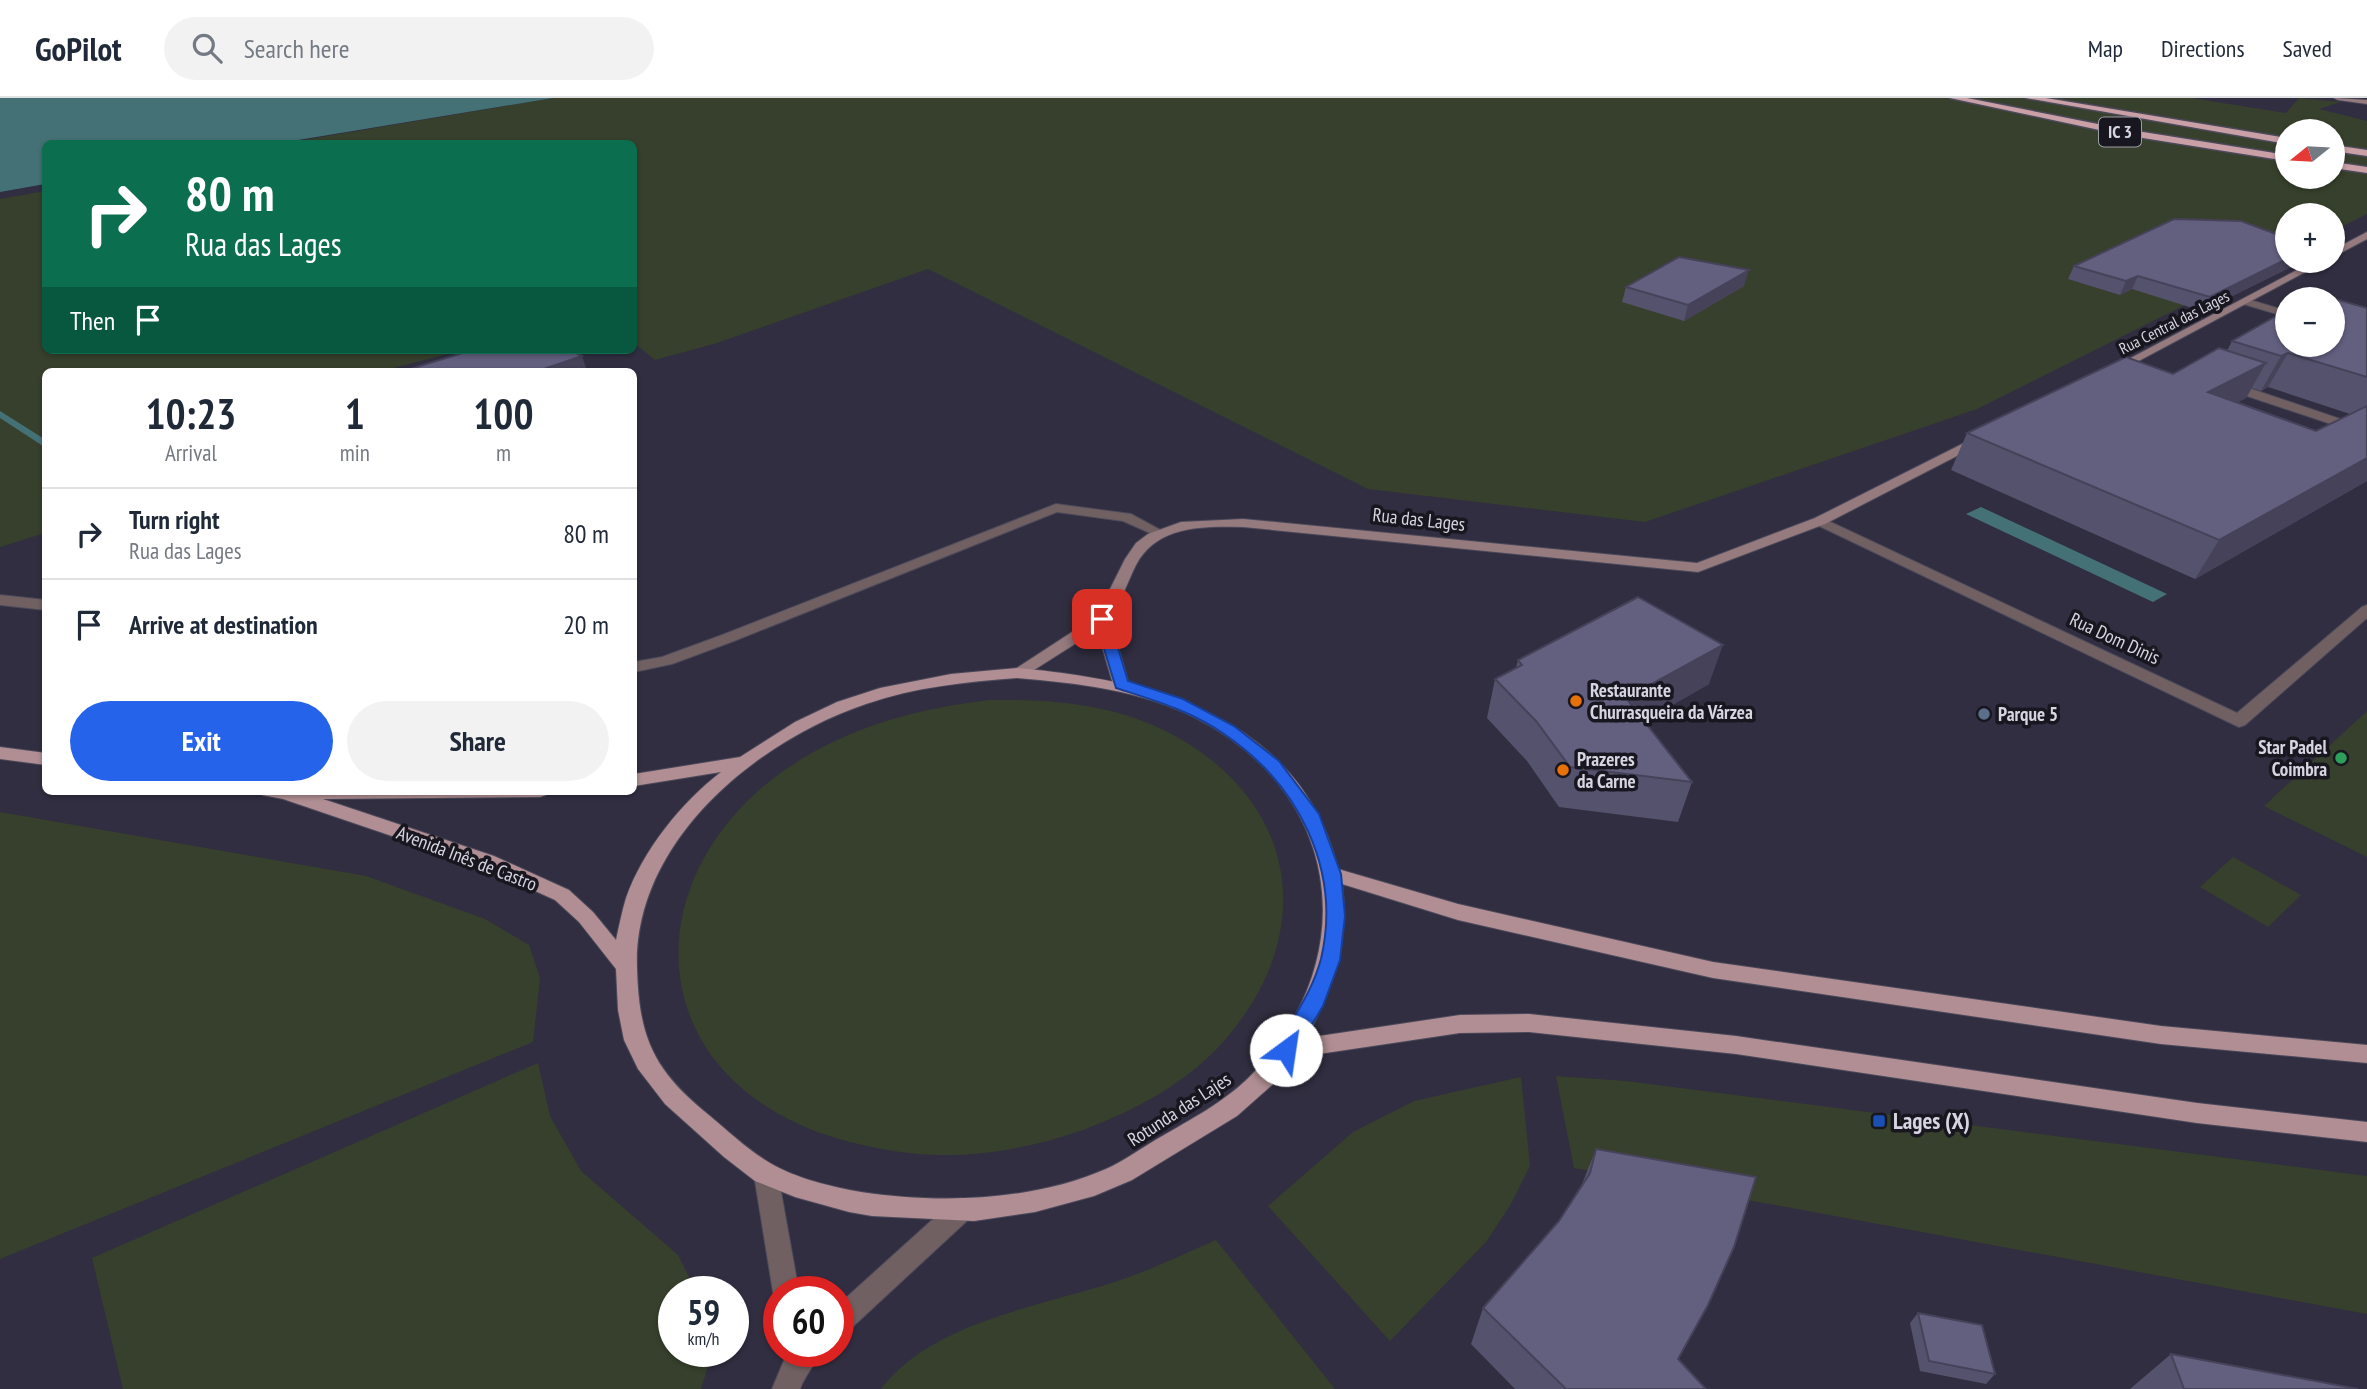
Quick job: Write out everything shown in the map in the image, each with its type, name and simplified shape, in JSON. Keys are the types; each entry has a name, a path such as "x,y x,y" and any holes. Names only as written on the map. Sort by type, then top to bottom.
{"highway":[{"name":"IC 3","path":"1954,98 2118,131 2275,156"},
{"name":"IC 3","path":"1996,98 2137,125 2275,147"},
{"name":"IC 3","path":"2030,98 2275,139"},
{"name":"IC 3","path":"2075,98 2275,130"},
{"path":"2345,141 2367,144"},
{"path":"2345,150 2367,153"},
{"path":"2345,158 2367,161"},
{"path":"2345,167 2367,170"}],"main road":[{"path":"2338,98 2367,102"},
{"path":"2345,247 2367,235"},
{"name":"Rua Central das Lages","path":"2104,375 2299,273"},
{"path":"1820,521 1994,432"},
{"name":"Rua das Lages","path":"1102,619 1136,550 1159,533 1198,523 1243,523 1698,568 1820,521"},
{"path":"1017,673 1102,619 1121,684"},
{"name":"Rotunda das Lajes","path":"1017,673 1070,676 1121,684 1188,708 1229,730 1273,765 1311,814 1332,874 1336,916 1330,960 1313,1006 1286,1050 1240,1101 1112,1178 1039,1200 961,1210 858,1203 766,1174 675,1103 635,1043 622,963 633,905 658,852 695,804 741,763 791,731 845,706 913,685 960,677 1017,673"},
{"path":"0,753 42,758"},
{"path":"637,780 741,763"},
{"name":"Avenida Inês de Castro","path":"286,795 487,861 562,895 586,917 622,963"},
{"path":"1332,874 1458,912 1713,970 2161,1035 2367,1054"},
{"path":"1286,1050 1460,1024 1529,1023 1736,1045 2197,1113 2367,1132"}],"street":[{"path":"2247,302 2275,310"},
{"path":"2215,382 2367,432"},
{"path":"637,667 666,662 1056,508 1126,517 1159,533"},
{"name":"Rua Dom Dinis","path":"1820,521 2239,721 2367,610"},
{"path":"0,600 42,605"},
{"path":"766,1174 783,1276"},
{"path":"854,1308 961,1210"},
{"path":"786,1389 795,1367"}],"shaded area":[{"path":"0,98 553,98 298,140 42,140 42,185 0,192"},
{"path":"553,98 2191,98 2286,113 2299,98 2341,102 2319,109 2367,121 2367,214 2345,225 2345,203 2275,203 2275,260 1977,409 1645,522 1368,489 928,269 717,343 655,360 637,345 637,140 304,140"},
{"path":"42,192 42,354 448,354 394,368 42,368 42,534 0,547 0,199"},
{"path":"1981,507 2167,594 2153,602 1966,514"},
{"path":"989,700 1061,703 1132,717 1177,737 1218,766 1250,799 1271,836 1282,876 1282,917 1273,959 1253,1001 1224,1041 1194,1070 1140,1105 1083,1130 1041,1143 997,1151 931,1155 862,1145 802,1126 742,1088 709,1051 688,1010 679,965 682,919 696,874 722,831 758,791 810,754 866,728 896,718"},
{"name":"Star Padel Coimbra","path":"2367,711 2367,857 2264,806"},
{"path":"0,812 366,876 485,919 529,945 540,978 533,1042 0,1259"},
{"path":"2233,857 2301,895 2268,927 2200,887"},
{"path":"538,1063 550,1116 581,1171 678,1255 688,1276 658,1276 658,1367 708,1367 701,1389 123,1389 92,1258"},
{"path":"1556,1076 1626,1081 2367,1176 2367,1314 1574,1168"},
{"path":"1521,1077 1530,1166 1511,1204 1486,1242 1390,1341 1268,1206 1353,1132 1414,1101"},
{"path":"1216,1240 1335,1389 881,1389 905,1364 933,1345 965,1329 1137,1274"}],"building":[{"path":"2174,219 2241,221 2275,234 2275,265 2210,297 2138,276 2126,281 2074,266"},
{"path":"1679,257 1749,270 1688,305 1626,287"},
{"path":"2345,302 2367,308 2367,377 2301,357 2345,357"},
{"path":"2275,317 2275,354 2232,341"},
{"path":"2219,348 2266,363 2208,392 2316,431 2367,406 2367,458 2219,540 1967,433 2126,357 2173,374"},
{"path":"459,354 582,356 547,368 414,368"},
{"path":"1638,597 1723,645 1626,698 1692,782 1570,767 1536,721 1495,679 1522,665 1518,660"},
{"path":"1596,1149 1756,1177 1734,1247 1708,1305 1678,1359 1706,1389 1566,1389 1483,1308 1559,1221 1590,1173"},
{"path":"1918,1313 1982,1325 1995,1374 1929,1361"},
{"path":"2171,1354 2358,1389 2184,1389"}],"waterway":[{"path":"0,414 42,442"}],"place":[{"name":"Restaurante Churrasqueira da Várzea","path":"1576,701"},
{"name":"Parque 5","path":"1984,714"},
{"name":"Star Padel Coimbra","path":"2341,758"},
{"name":"Prazeres da Carne","path":"1563,770"},
{"name":"Lages (X)","path":"1879,1121"}],"route":[{"path":"1102,619 1121,684 1178,702 1229,730 1273,765 1311,814 1332,874 1336,916 1330,960 1322,983 1313,1006 1286,1050"}]}
